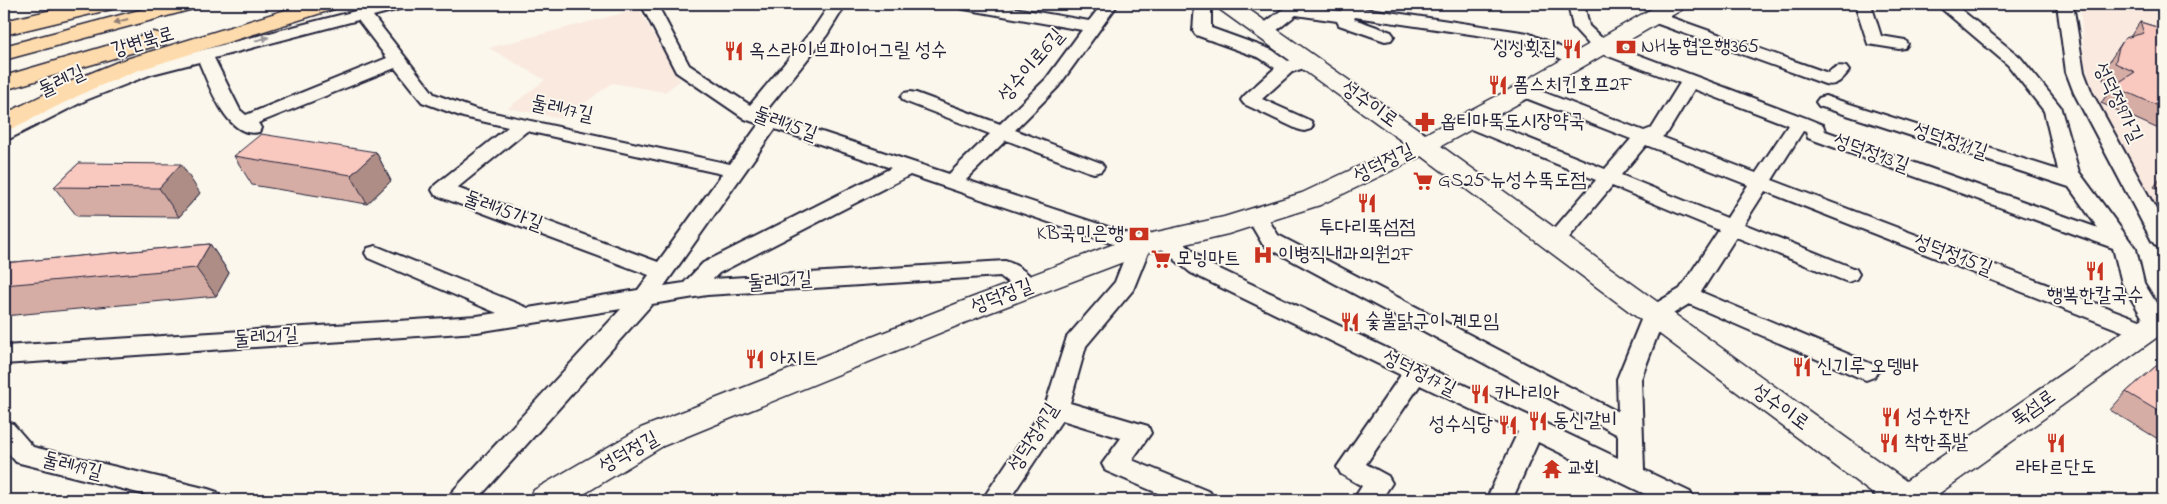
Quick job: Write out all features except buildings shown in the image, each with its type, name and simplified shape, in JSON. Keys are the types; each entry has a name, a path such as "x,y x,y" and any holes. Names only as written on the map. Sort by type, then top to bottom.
{"highway":[{"path":"4,28 104,4"},
{"name":"강변북로","path":"4,52 184,4"},
{"name":"강변북로","path":"4,82 282,4"},
{"path":"4,123 82,84 128,66 326,4"}],"street":[{"name":"둘레길","path":"4,134 80,96 146,70 401,4"},
{"name":"둘레15길","path":"649,4 682,68 762,118 953,182 1152,242"},
{"path":"461,500 644,298 735,171 762,118 838,4"},
{"name":"성수이로6길","path":"964,4 1094,27"},
{"name":"성수이로6길","path":"953,182 1052,84 1110,4"},
{"path":"1202,4 1202,31 1297,64"},
{"name":"성수이로","path":"1227,4 1265,31 1297,64 1424,145 1905,500"},
{"path":"1576,4 1581,27 1601,47"},
{"path":"1863,4 1874,40 1899,44"},
{"path":"1944,4 2014,61 2053,110 2069,173 2125,249 2134,283 2155,324"},
{"name":"성덕정9가길","path":"2065,4 2074,72 2163,241"},
{"path":"1265,31 1293,10 1349,10 1528,38 1577,60"},
{"path":"1349,10 1345,21 1385,36"},
{"name":"성덕정길","path":"546,500 652,438 1029,287 1152,242 1228,225 1311,199 1424,145 1524,91 1664,10 1831,80 1840,71"},
{"name":"둘레17길","path":"362,14 428,98 470,113 735,171"},
{"name":"성덕정13길","path":"1601,47 1799,122 1816,129 1815,134 2120,243"},
{"path":"204,54 232,113 248,125 398,60"},
{"path":"1297,64 1250,100 1304,125"},
{"path":"1554,241 1643,137 1659,132 1690,81"},
{"name":"성덕정15길","path":"1524,91 1760,182 2155,324"},
{"name":"성수이로6길","path":"910,97 1094,167"},
{"name":"성덕정11길","path":"1825,102 2075,182"},
{"path":"1468,121 1848,274"},
{"path":"1640,487 1630,430 1629,379 1654,315 1688,295 1799,122"},
{"name":"둘레15가길","path":"524,124 442,190 662,272"},
{"path":"690,290 711,268 909,168"},
{"path":"1256,216 1270,240 1630,430"},
{"name":"성덕정17길","path":"1152,242 1199,268 1532,428 1640,487 1681,500"},
{"name":"성덕정19길","path":"995,500 1056,409 1075,343 1125,285 1152,242"},
{"path":"376,253 527,316"},
{"name":"둘레21길","path":"4,355 477,324 717,286 1004,268 1029,287"},
{"path":"1688,295 1866,371"},
{"name":"뚝섬로","path":"1905,500 2155,324"},
{"path":"1366,500 1379,483 1350,467 1416,372"},
{"path":"1056,409 1139,433 1115,464 1201,500"},
{"path":"1499,500 1532,428"},
{"name":"둘레19길","path":"4,431 25,455 208,500"}],"shaded area":[{"path":"2093,4 2163,4 2163,220 2097,107 2085,64 2080,8"},
{"path":"639,9 680,81 665,92 612,83 563,119 508,108 545,80 489,48"}],"place":[{"name":"NH농협은행365","path":"1626,47"},
{"name":"싱싱횟집","path":"1572,49"},
{"name":"옥스라이브파이어그릴 성수","path":"734,51"},
{"name":"폼스치킨호프2F","path":"1498,85"},
{"name":"옵티마뚝도시장약국","path":"1425,122"},
{"name":"GS25 뉴성수뚝도점","path":"1423,181"},
{"name":"투다리뚝섬점","path":"1367,203"},
{"name":"KB국민은행","path":"1139,234"},
{"name":"이병직내과의원2F","path":"1263,255"},
{"name":"모닝마트","path":"1161,259"},
{"name":"행복한칼국수","path":"2095,271"},
{"name":"숯불닭구이 계모임","path":"1350,322"},
{"name":"아지트","path":"755,359"},
{"name":"신기루 오뎅바","path":"1802,367"},
{"name":"카나리아","path":"1480,394"},
{"name":"성수한잔","path":"1891,417"},
{"name":"동신갈비","path":"1538,421"},
{"name":"성수식당","path":"1508,425"},
{"name":"착한족발","path":"1889,443"},
{"name":"라타르단도","path":"2056,443"},
{"name":"교회","path":"1552,469"}]}
